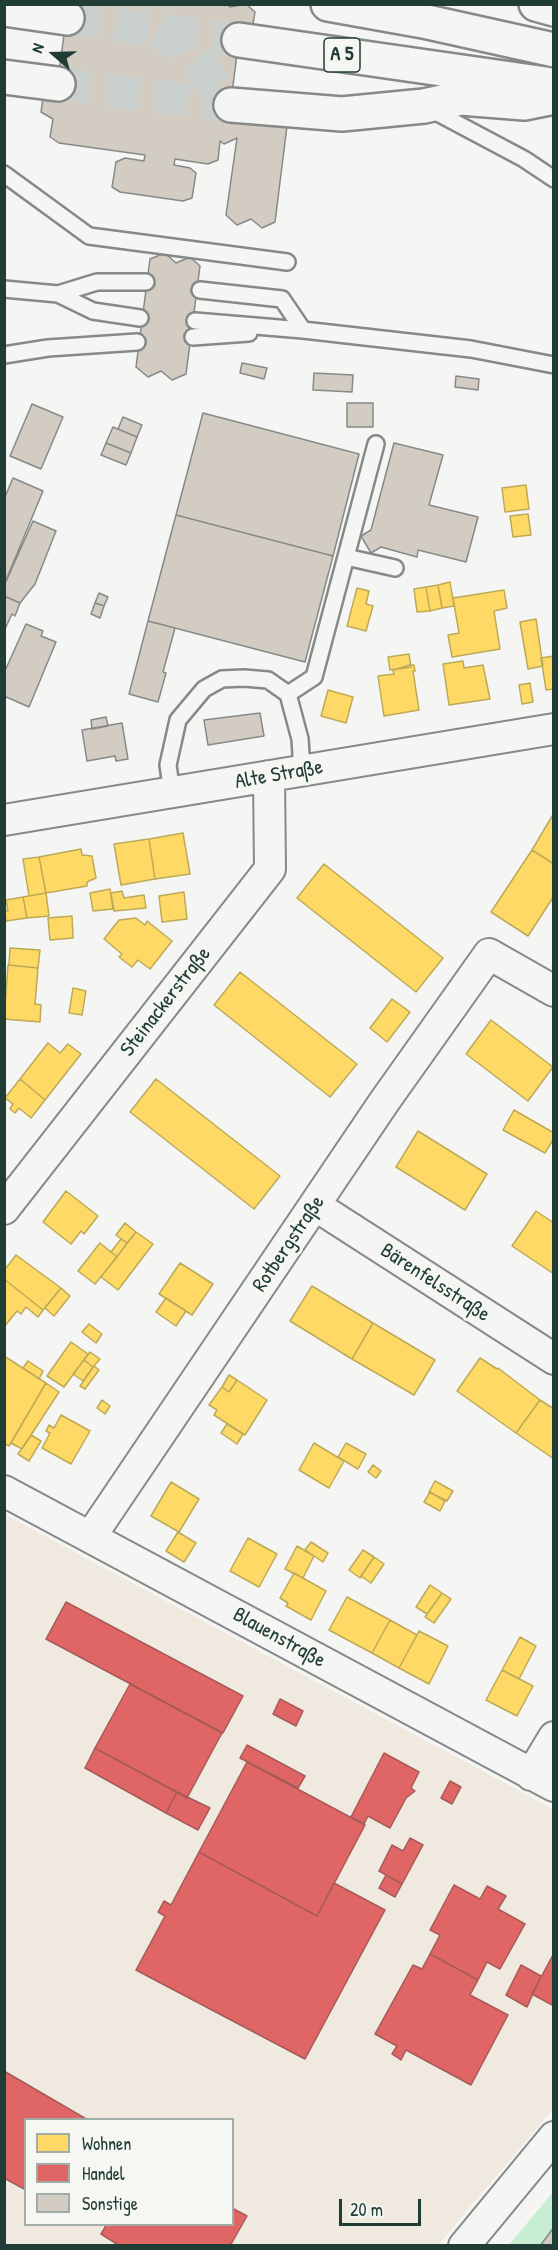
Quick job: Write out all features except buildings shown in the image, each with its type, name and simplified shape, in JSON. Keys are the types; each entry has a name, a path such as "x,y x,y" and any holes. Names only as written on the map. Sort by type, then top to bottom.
{"highway":[{"name":"A 5","path":"328,4 423,21 554,50"},
{"path":"536,4 554,9"},
{"path":"4,9 67,18"},
{"name":"A 5","path":"239,40 554,86"},
{"path":"4,77 58,84"},
{"path":"231,105 342,114 424,106 461,98 524,103 554,97"}],"street":[{"name":"Alte Straße","path":"4,820 554,729"},
{"name":"Steinackerstraße","path":"4,1209 270,869 269,776"},
{"name":"Rotbergstraße","path":"91,1536 316,1206 384,1102 489,954 554,992"},
{"name":"Bärenfelsstraße","path":"316,1206 554,1359"},
{"name":"Blauenstraße","path":"4,1491 542,1781"},
{"path":"542,1781 554,1737"},
{"path":"464,2246 554,2137"}],"lane":[{"path":"424,106 524,159 554,179"},
{"path":"4,174 89,236 287,262"},
{"path":"58,294 97,282 146,282"},
{"path":"4,289 58,294 93,311 140,318"},
{"path":"200,290 282,299 303,330"},
{"path":"195,321 303,330 471,349 554,365"},
{"path":"193,337 303,330"},
{"path":"4,355 48,348 137,342"},
{"path":"288,694 314,676 376,444"},
{"path":"346,557 395,568"},
{"path":"172,793 168,765 178,720 204,689 222,679 268,680 288,694 300,739 302,771"}],"shaded area":[{"path":"4,1514 553,1809 553,2109 438,2245 5,2245"}],"green space":[{"path":"553,2192 553,2245 509,2245"}],"tunnel":[{"path":"67,18 239,40"},
{"path":"157,30 179,44 198,62 228,105"},
{"path":"58,84 231,105"}]}
